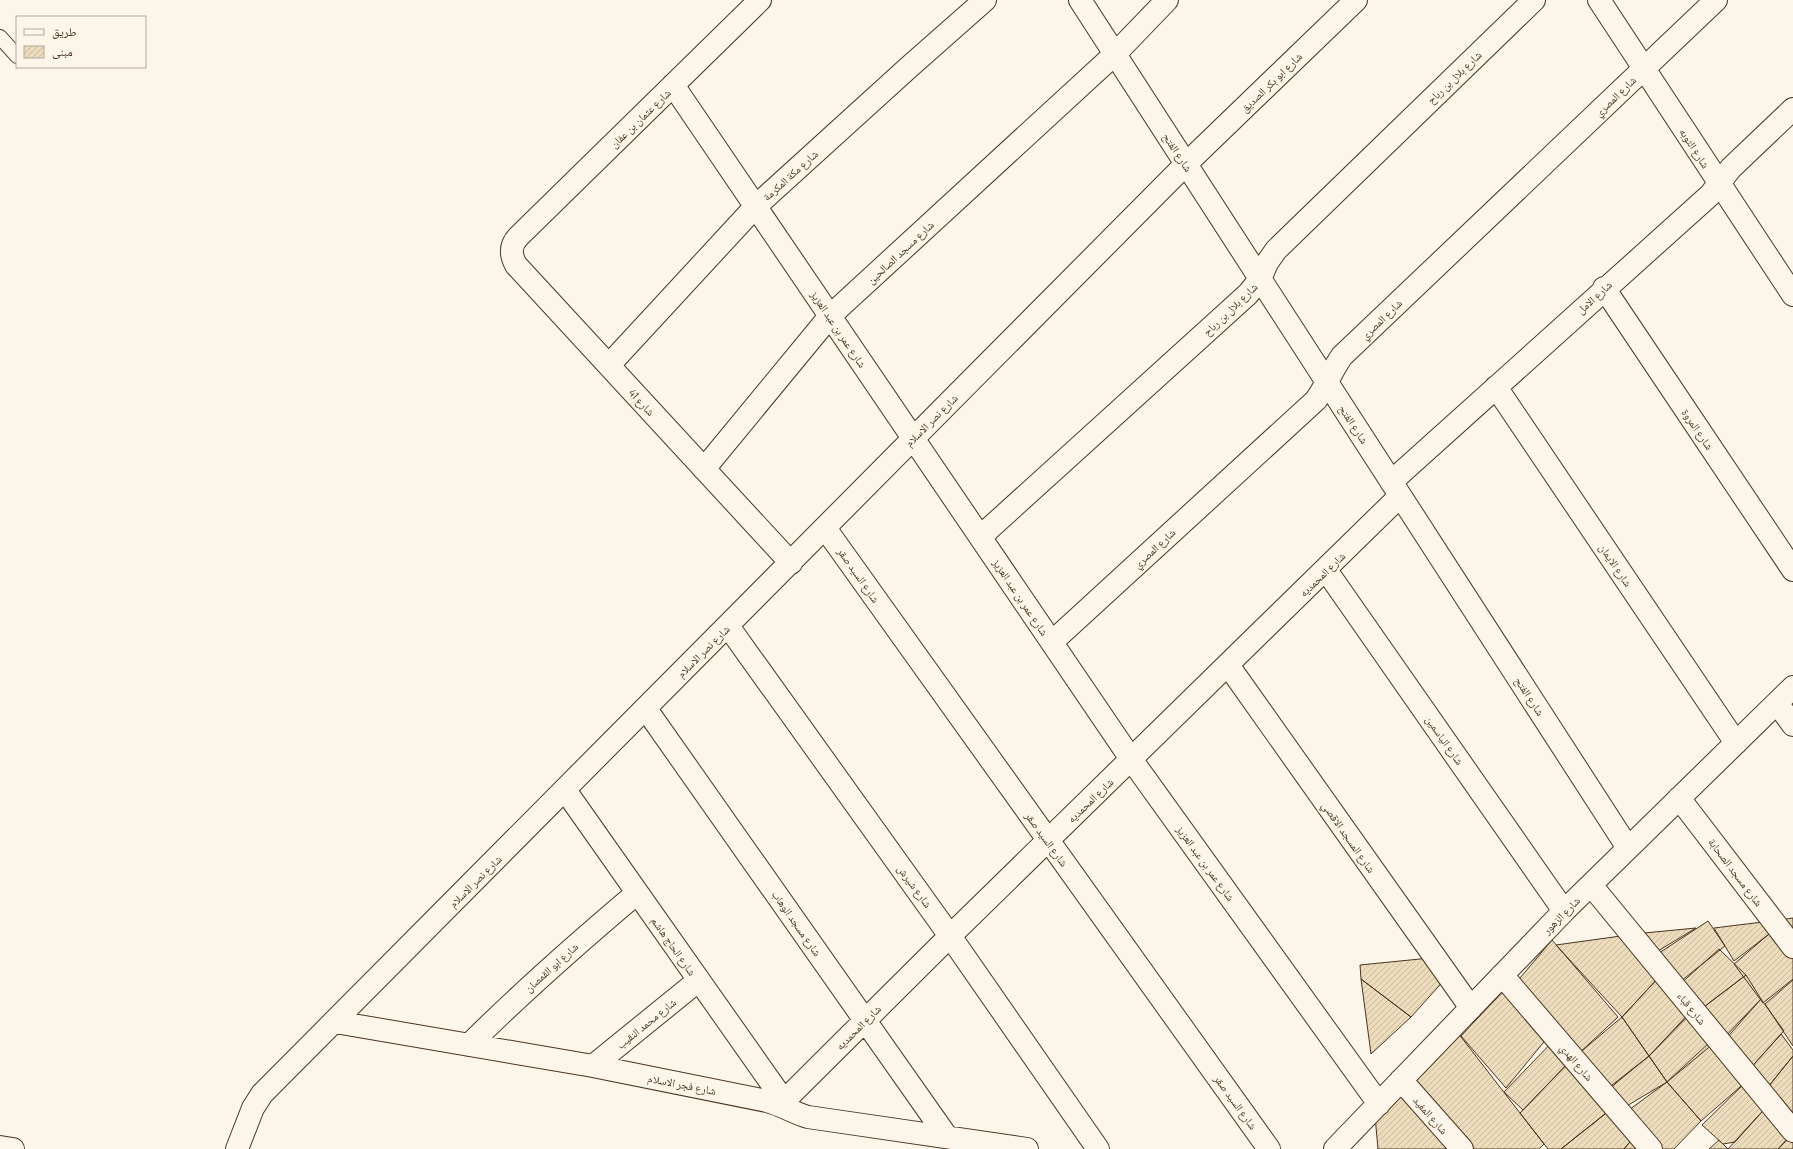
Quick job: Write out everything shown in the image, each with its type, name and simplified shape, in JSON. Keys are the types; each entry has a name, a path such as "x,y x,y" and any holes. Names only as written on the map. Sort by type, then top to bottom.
{"street":[{"name":"شارع عثمان بن عفان","path":"519,236 760,0"},
{"name":"شارع مكة المكرمة","path":"608,365 756,206 985,0"},
{"name":"شارع الفتح","path":"1080,0 1628,848"},
{"path":"1115,54 1167,0"},
{"name":"شارع ابو بكر الصديق","path":"1186,164 1356,0"},
{"name":"شارع بلال بن رباح","path":"980,537 1241,301 1260,279 1267,263 1276,250 1534,0"},
{"name":"شارع التوبه","path":"1599,0 1793,295"},
{"name":"شارع المصري","path":"1052,642 1316,400 1327,382 1333,368 1342,356 1716,0"},
{"name":"شارع مسجد الصالحين","path":"704,469 830,316 1115,54"},
{"name":"شارع عمر بن عبد العزيز","path":"673,85 1131,759 1379,1104"},
{"name":"شارع الامل","path":"1396,489 1496,386 1710,194 1731,168 1793,109"},
{"name":"شارع نصر الاسلام","path":"238,1149 252,1108 262,1094 1186,164"},
{"name":"شارع 41","path":"519,236 512,247 513,260 516,265 791,563"},
{"name":"شارع المروة","path":"1604,288 1793,570"},
{"name":"شارع الايمان","path":"1496,386 1736,742"},
{"name":"شارع المحمديه","path":"782,1103 950,936 1326,570 1396,489"},
{"name":"شارع السيد صقر","path":"826,528 1269,1149"},
{"name":"شارع الياسمين","path":"1326,570 1564,911"},
{"name":"شارع شيرش","path":"728,626 950,936 1098,1149"},
{"name":"شارع المسجد الاقصي","path":"1228,665 1471,1008"},
{"name":"شارع الزهور","path":"1335,1149 1564,911 1793,688"},
{"path":"1777,703 1793,725"},
{"name":"شارع مسجد الوهاب","path":"646,708 947,1137"},
{"name":"شارع الحاج هاشم","path":"565,790 699,980 782,1103"},
{"name":"شارع مسجد الصحابة","path":"1679,798 1793,947"},
{"name":"شارع قباء","path":"1591,885 1793,1131"},
{"name":"شارع ابو القمصان","path":"469,1045 514,1000 565,953 637,893"},
{"name":"شارع الهدي","path":"1502,975 1651,1149"},
{"name":"شارع محمد النقيب","path":"593,1066 699,980"},
{"name":"شارع فجر الاسلام","path":"335,1022 593,1066 782,1103 798,1114 808,1117 1027,1149"},
{"name":"شارع المفيد","path":"1401,1080 1462,1149"},
{"path":"0,1147 12,1149"}],"lane":[{"path":"0,37 16,55"}],"building":[{"path":"1793,918 1793,936 1780,920"},
{"path":"1708,921 1725,946 1676,985 1656,955"},
{"path":"1771,921 1781,925 1734,961 1714,928"},
{"path":"1696,928 1653,954 1634,934"},
{"path":"1776,928 1793,953 1793,979 1763,1003 1734,964"},
{"path":"1628,935 1660,976 1622,1017 1556,945"},
{"path":"1552,940 1618,1017 1577,1055 1515,984"},
{"path":"1719,949 1746,975 1696,1013 1678,986"},
{"path":"1430,958 1448,976 1411,1017 1361,979 1360,965"},
{"path":"1746,975 1761,999 1723,1039 1696,1013"},
{"path":"1660,976 1689,1015 1649,1056 1622,1017"},
{"path":"1361,979 1411,1017 1371,1054"},
{"path":"1793,980 1793,1046 1765,1004"},
{"path":"1507,987 1548,1037 1506,1088 1461,1036"},
{"path":"1761,999 1784,1031 1747,1072 1724,1041"},
{"path":"1693,1009 1713,1044 1667,1082 1649,1056"},
{"path":"1622,1017 1649,1056 1610,1088 1577,1055"},
{"path":"1458,1033 1544,1144 1539,1149 1469,1149 1409,1080"},
{"path":"1781,1034 1793,1050 1793,1056 1764,1092 1747,1072"},
{"path":"1556,1038 1573,1058 1523,1110 1504,1092"},
{"path":"1711,1041 1747,1081 1701,1121 1667,1082"},
{"path":"1649,1056 1667,1082 1625,1107 1607,1089"},
{"path":"1793,1056 1793,1121 1764,1092"},
{"path":"1573,1058 1611,1109 1561,1149 1548,1149 1520,1113"},
{"path":"1747,1081 1770,1103 1735,1142 1723,1144 1702,1125"},
{"path":"1667,1082 1701,1121 1674,1149 1657,1149 1622,1115"},
{"path":"1401,1087 1454,1140 1445,1149 1378,1149 1375,1116"},
{"path":"1770,1103 1791,1135 1778,1149 1728,1149"},
{"path":"1614,1107 1634,1137 1624,1149 1561,1149"},
{"path":"1791,1135 1793,1138 1793,1149 1778,1149"},
{"path":"1634,1137 1649,1149 1624,1149"},
{"path":"1719,1140 1728,1149 1709,1149"}]}
